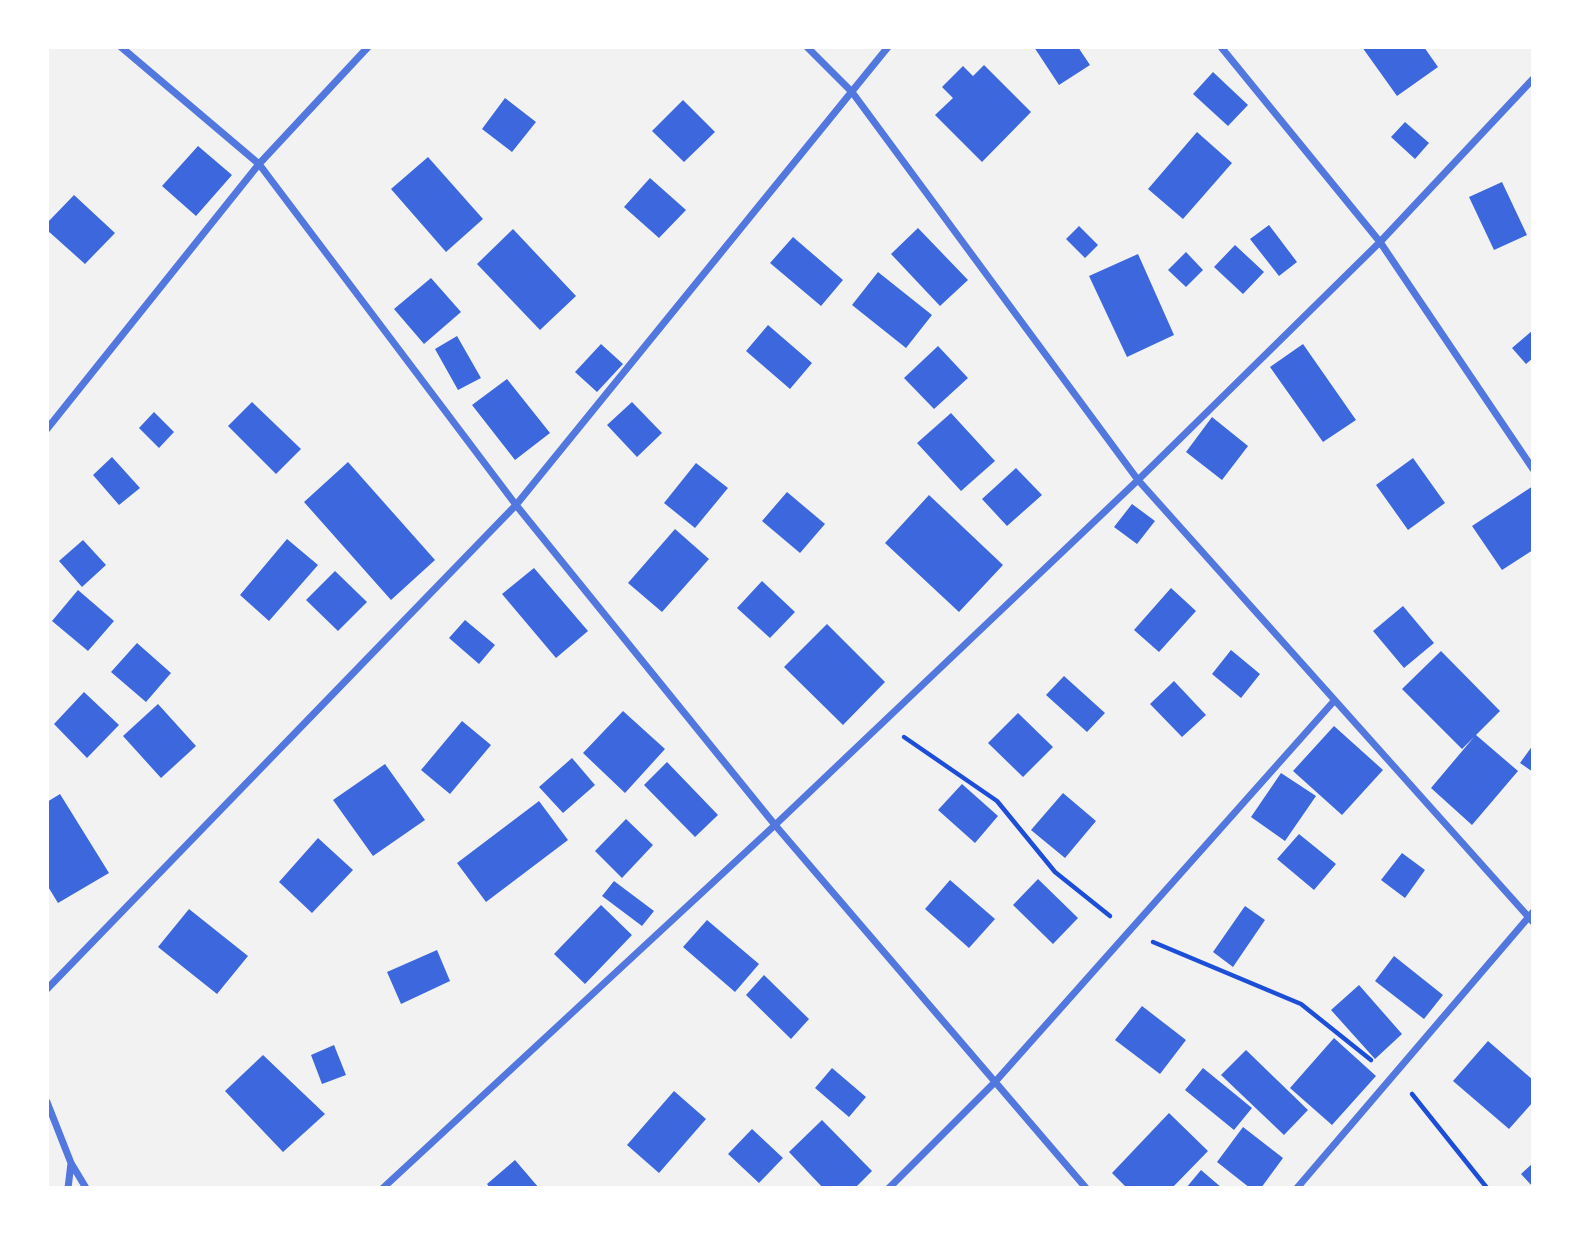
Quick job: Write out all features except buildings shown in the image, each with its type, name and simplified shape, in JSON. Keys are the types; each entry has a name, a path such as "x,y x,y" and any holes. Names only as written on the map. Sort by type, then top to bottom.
{"street":[{"path":"121,47 259,164 516,505 775,825 1086,1188"},
{"path":"47,429 259,164 368,47"},
{"path":"807,47 852,92 1138,480 1531,917 1394,1072 1297,1188"},
{"path":"47,989 516,505 888,47"},
{"path":"1221,47 1380,242 1533,469"},
{"path":"383,1188 775,825 1138,480 1380,242 1533,79"},
{"path":"889,1188 995,1082 1334,701"},
{"path":"47,1102 71,1163 86,1188"},
{"path":"68,1188 71,1163"}],"path":[{"path":"883,723 997,801 1055,872 1129,932 1301,1004 1379,1066 1394,1072 1487,1188"}]}
